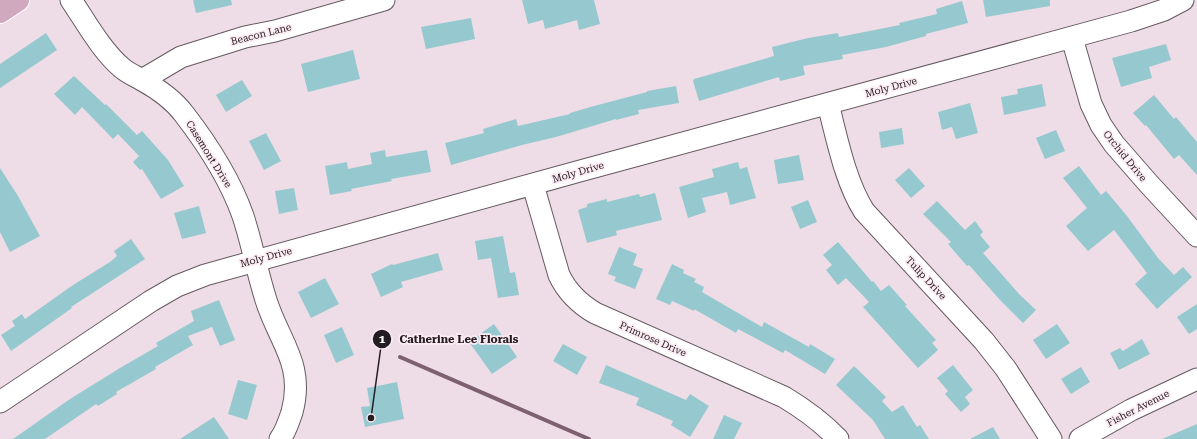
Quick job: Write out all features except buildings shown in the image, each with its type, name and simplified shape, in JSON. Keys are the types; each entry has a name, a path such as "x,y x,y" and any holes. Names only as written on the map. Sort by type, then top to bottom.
{"main road":[{"path":"0,12 18,0"}],"street":[{"name":"Casemont Drive","path":"72,0 111,58 123,69 163,92 184,113 217,162 233,190 243,217 267,304 290,354 294,369 294,404 289,420 280,439"},
{"name":"Beacon Lane","path":"142,80 181,57 245,37 283,29 384,0"},
{"name":"Moly Drive","path":"0,402 151,301 177,286 204,275 1072,38 1164,10 1183,0"},
{"name":"Orchid Drive","path":"1072,38 1091,104 1101,125 1118,150 1197,236"},
{"name":"Tulip Drive","path":"828,104 850,183 856,198 864,211 984,341 1006,369 1051,439"},
{"name":"Primrose Drive","path":"533,184 559,275 565,288 574,299 594,313 784,397 806,410 838,439"},
{"name":"Fisher Avenue","path":"1080,439 1131,410 1197,379"}],"waterway":[{"path":"400,357 589,439"}],"place":[{"name":"Catherine Lee Florals","path":"371,418"}]}
